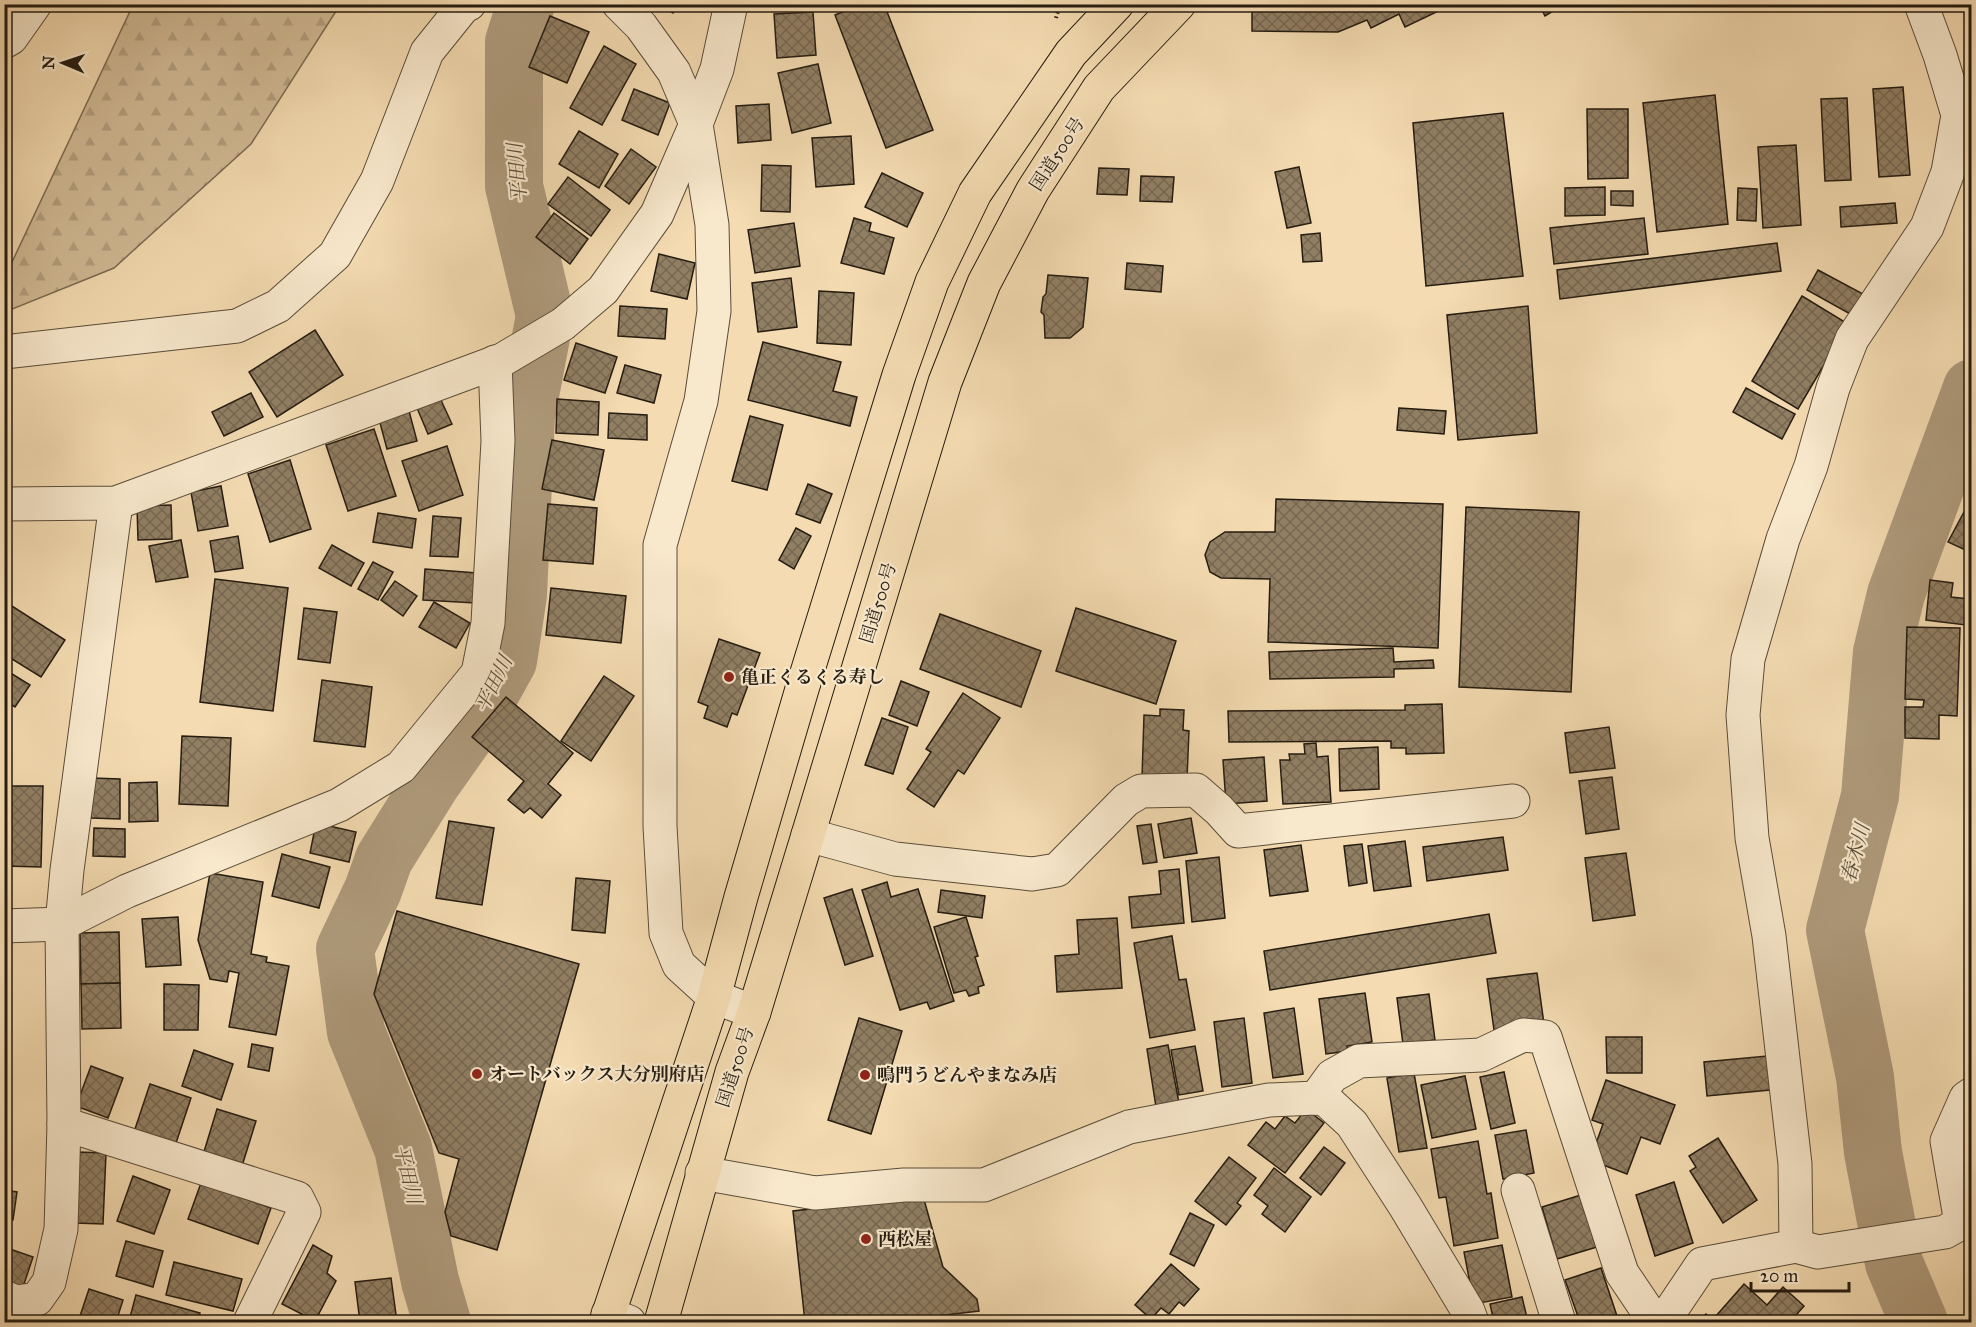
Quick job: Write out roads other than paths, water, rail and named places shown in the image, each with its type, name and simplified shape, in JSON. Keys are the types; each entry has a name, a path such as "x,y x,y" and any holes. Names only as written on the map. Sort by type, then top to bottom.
{"highway":[{"path":"614,1320 714,997 802,689 899,375 932,282 975,193 1071,53 1117,4"},
{"name":"国道500号","path":"661,1323 732,1072 754,1012 945,382 984,283 1033,190 1099,88 1179,4"}],"street":[{"path":"4,42 11,38 35,4"},
{"path":"619,4 641,26 675,72 696,123 712,225 714,311 701,401 660,544 660,826 666,933 680,965 714,997 754,1012"},
{"path":"4,504 116,503 495,362 563,324 603,290 657,214 717,69 731,4"},
{"path":"1807,1249 1769,936 1752,838 1743,715 1748,659 1783,538 1811,466 1833,388 1852,339 1927,227 1948,172 1958,115 1940,55 1921,4"},
{"path":"4,352 237,326 278,306 336,255 377,181 427,52 467,5"},
{"path":"4,926 62,924 127,891 339,805 401,767 478,673 488,623 498,441 495,362"},
{"path":"4,1297 16,1302 36,1299 50,1282 60,1229 64,1124 62,924 67,870 116,503"},
{"path":"808,835 895,859 1032,874 1057,870 1126,800 1141,791 1196,790 1238,831 1513,801"},
{"path":"1316,1098 1332,1076 1359,1060 1481,1055 1523,1035 1545,1037 1622,1273 1655,1323"},
{"path":"1663,1323 1702,1264 1945,1232 1961,1223 1947,1141 1966,1098 1971,1094"},
{"path":"702,1173 815,1193 904,1185 984,1185 1129,1127 1269,1100 1325,1099 1352,1124 1411,1215 1468,1311 1472,1323"},
{"path":"64,1124 297,1198 304,1212 250,1323"},
{"path":"1518,1190 1560,1323"}],"waterway":[{"name":"平田川","path":"442,1322 430,1281 403,1148 356,1032 345,949 373,890 384,859 432,782 473,724 508,661 518,595 526,416 545,316 514,186 514,42 526,4"},
{"name":"春木川","path":"1919,1322 1894,1263 1873,1152 1865,1077 1835,930 1870,796 1882,652 1896,594 1972,388"}],"place":[{"name":"亀正くるくる寿し","path":"729,677"},
{"name":"オートバックス大分別府店","path":"477,1074"},
{"name":"鳴門うどんやまなみ店","path":"865,1075"},
{"name":"西松屋","path":"866,1239"}]}
